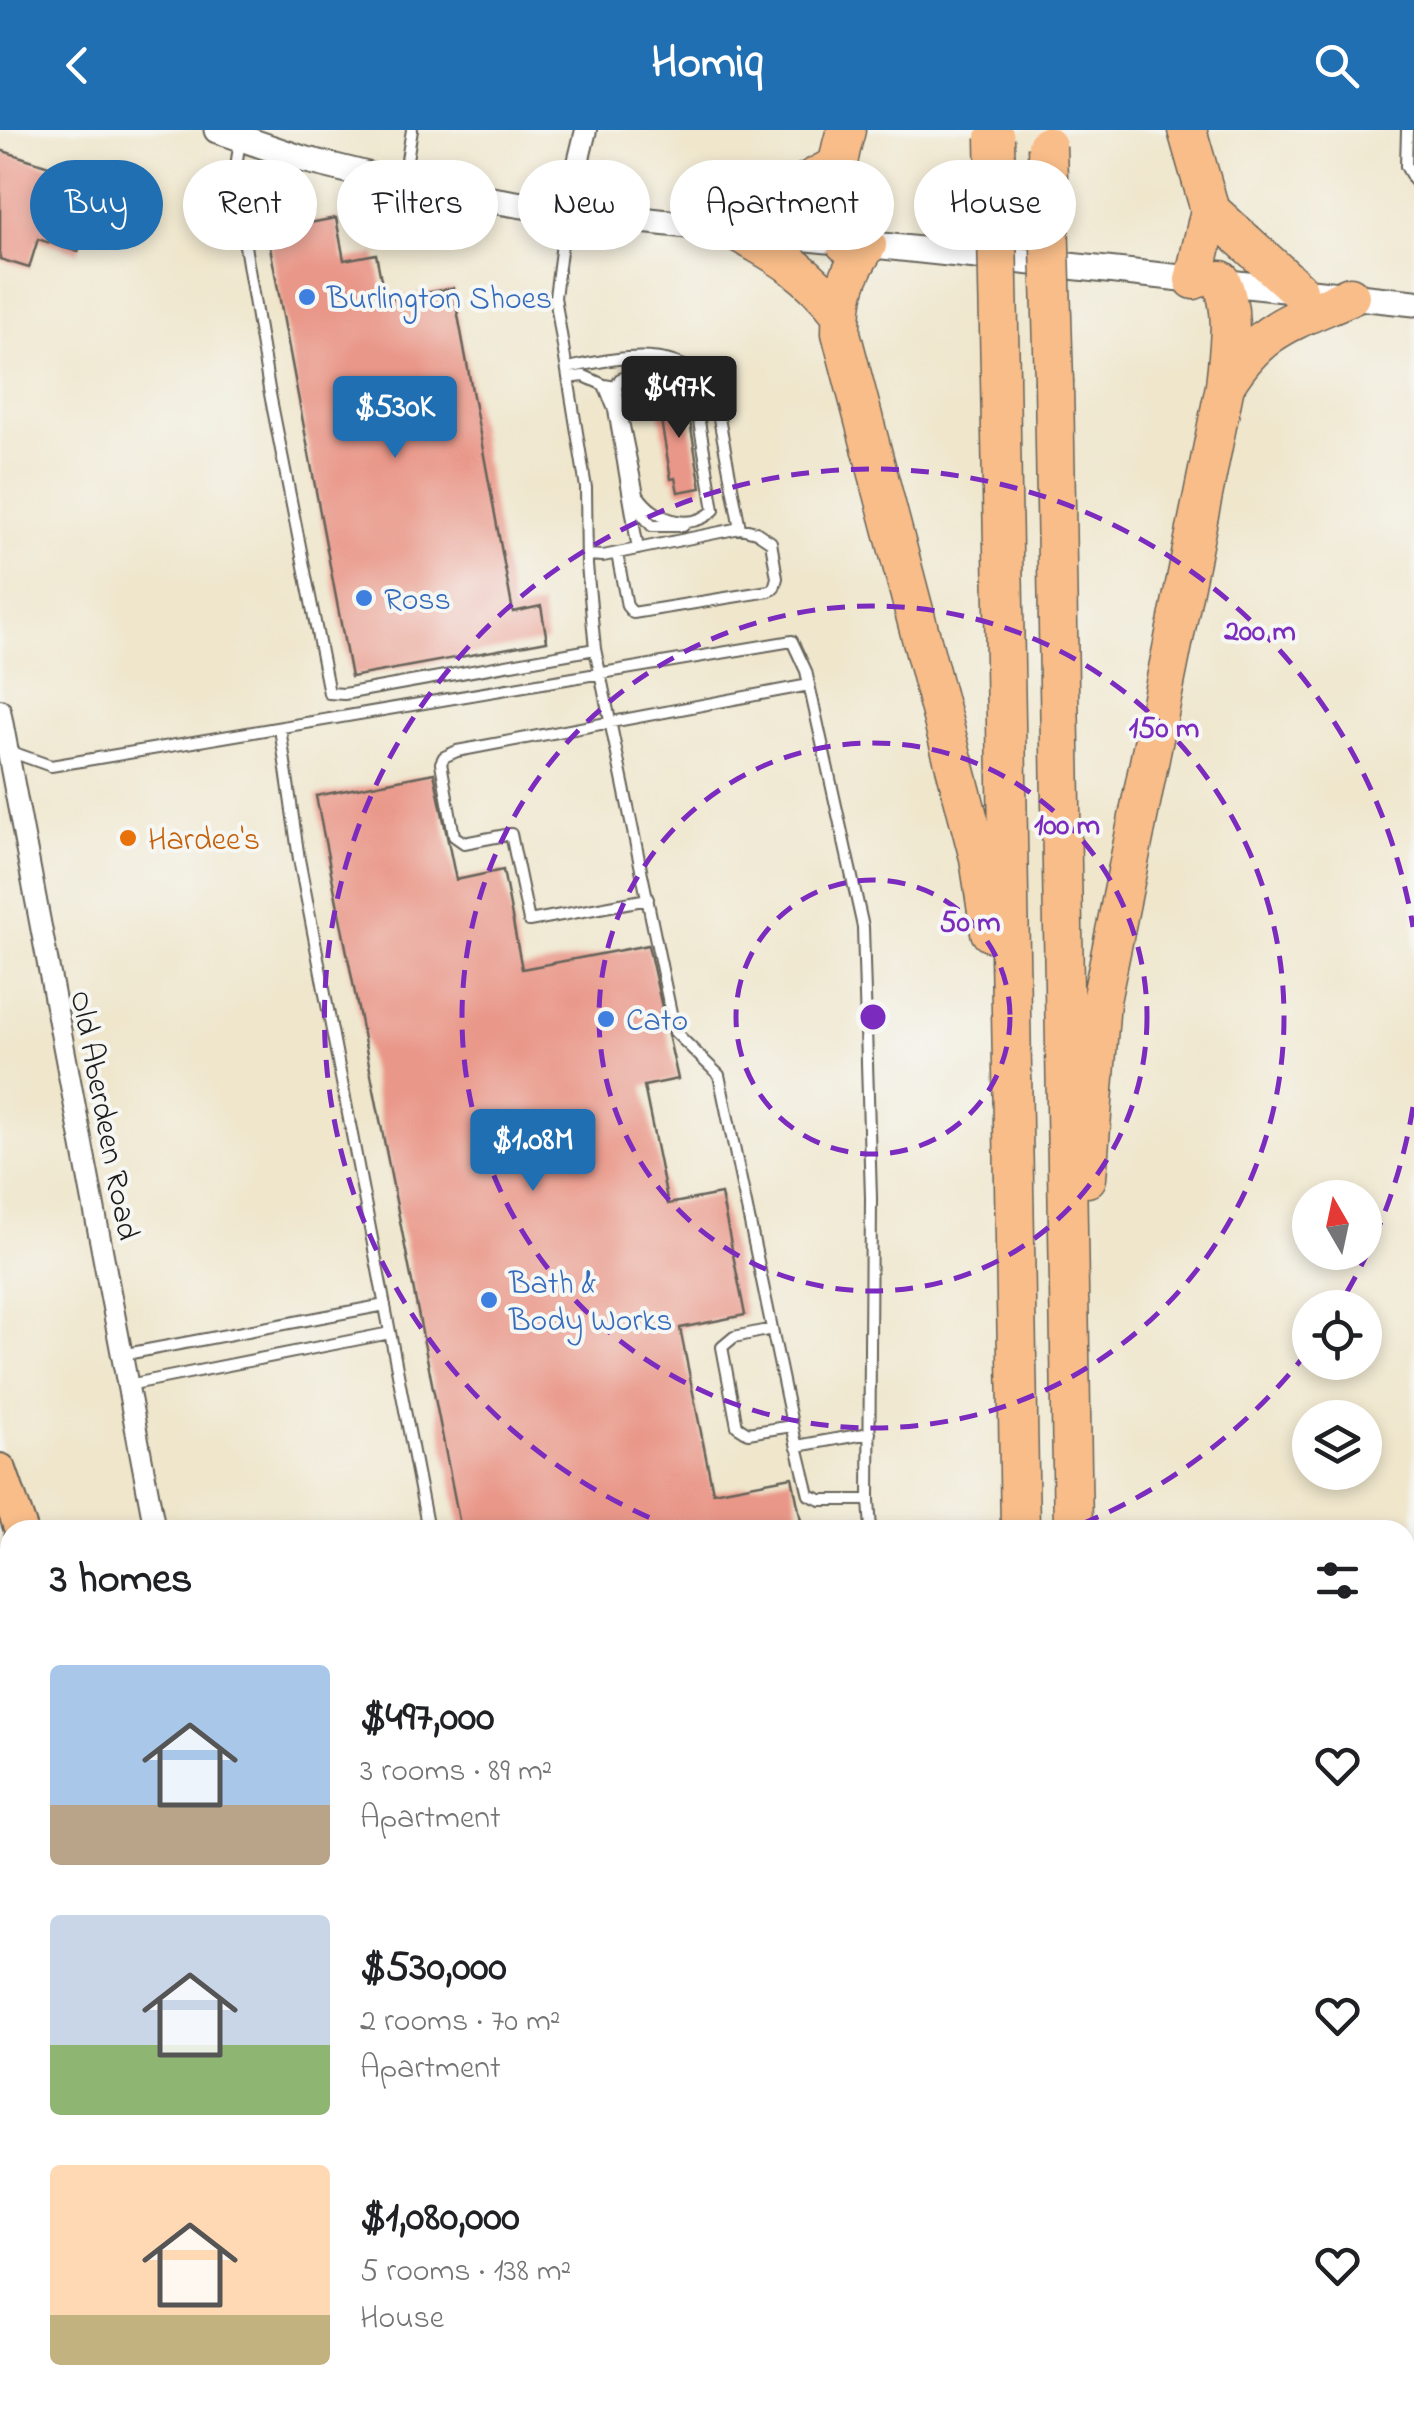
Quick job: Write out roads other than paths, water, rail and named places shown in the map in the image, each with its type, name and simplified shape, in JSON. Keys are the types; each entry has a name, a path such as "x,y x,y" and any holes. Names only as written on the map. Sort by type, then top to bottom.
{"highway":[{"path":"1070,1350 1101,1001 1225,386 1230,326 1227,294 1207,280 1210,210 1187,130"},
{"path":"995,134 1020,1520"},
{"path":"1047,138 1073,1520"},
{"path":"1210,210 1298,290"},
{"path":"765,250 796,266 841,314"},
{"path":"855,250 840,300 841,334 979,858 1014,1100"},
{"path":"1225,386 1244,354 1262,337 1350,296"},
{"path":"0,1470 18,1520"}],"street":[{"path":"579,160 586,130"},
{"path":"234,133 337,168"},
{"path":"894,248 1414,303"},
{"name":"Old Aberdeen Road","path":"0,710 6,777 153,1520"}],"lane":[{"path":"407,160 412,130"},
{"path":"1407,130 1410,158 1406,166 1414,180"},
{"path":"234,133 234,180 269,389 329,693 344,694 595,649"},
{"path":"561,250 555,297 586,488 595,649 675,1032 719,1075 809,1495 821,1500 869,1500"},
{"path":"567,373 630,356 675,360 713,387 740,528"},
{"path":"610,386 655,367 657,360"},
{"path":"610,386 638,495 660,517 685,521 709,515 715,501 690,368"},
{"path":"567,373 610,386"},
{"path":"610,386 638,550"},
{"path":"587,555 617,554 740,528 771,542 778,578 768,592 633,613 617,554"},
{"path":"4,752 52,766 792,641 809,685 863,928 871,1198 870,1520"},
{"path":"648,899 529,921 510,834 464,844 454,836 440,763 444,757 457,751 809,685"},
{"path":"280,728 299,860 426,1520"},
{"path":"121,1355 385,1305"},
{"path":"772,1329 734,1336 722,1347 732,1410 737,1426 748,1433 792,1426"},
{"path":"127,1385 390,1333"},
{"path":"797,1448 870,1433"}],"place":[{"name":"Burlington Shoes","path":"307,297"},
{"name":"Ross","path":"364,598"},
{"name":"Hardee's","path":"128,838"},
{"name":"Cato","path":"606,1019"},
{"name":"Bath & Body Works","path":"489,1300"}]}
